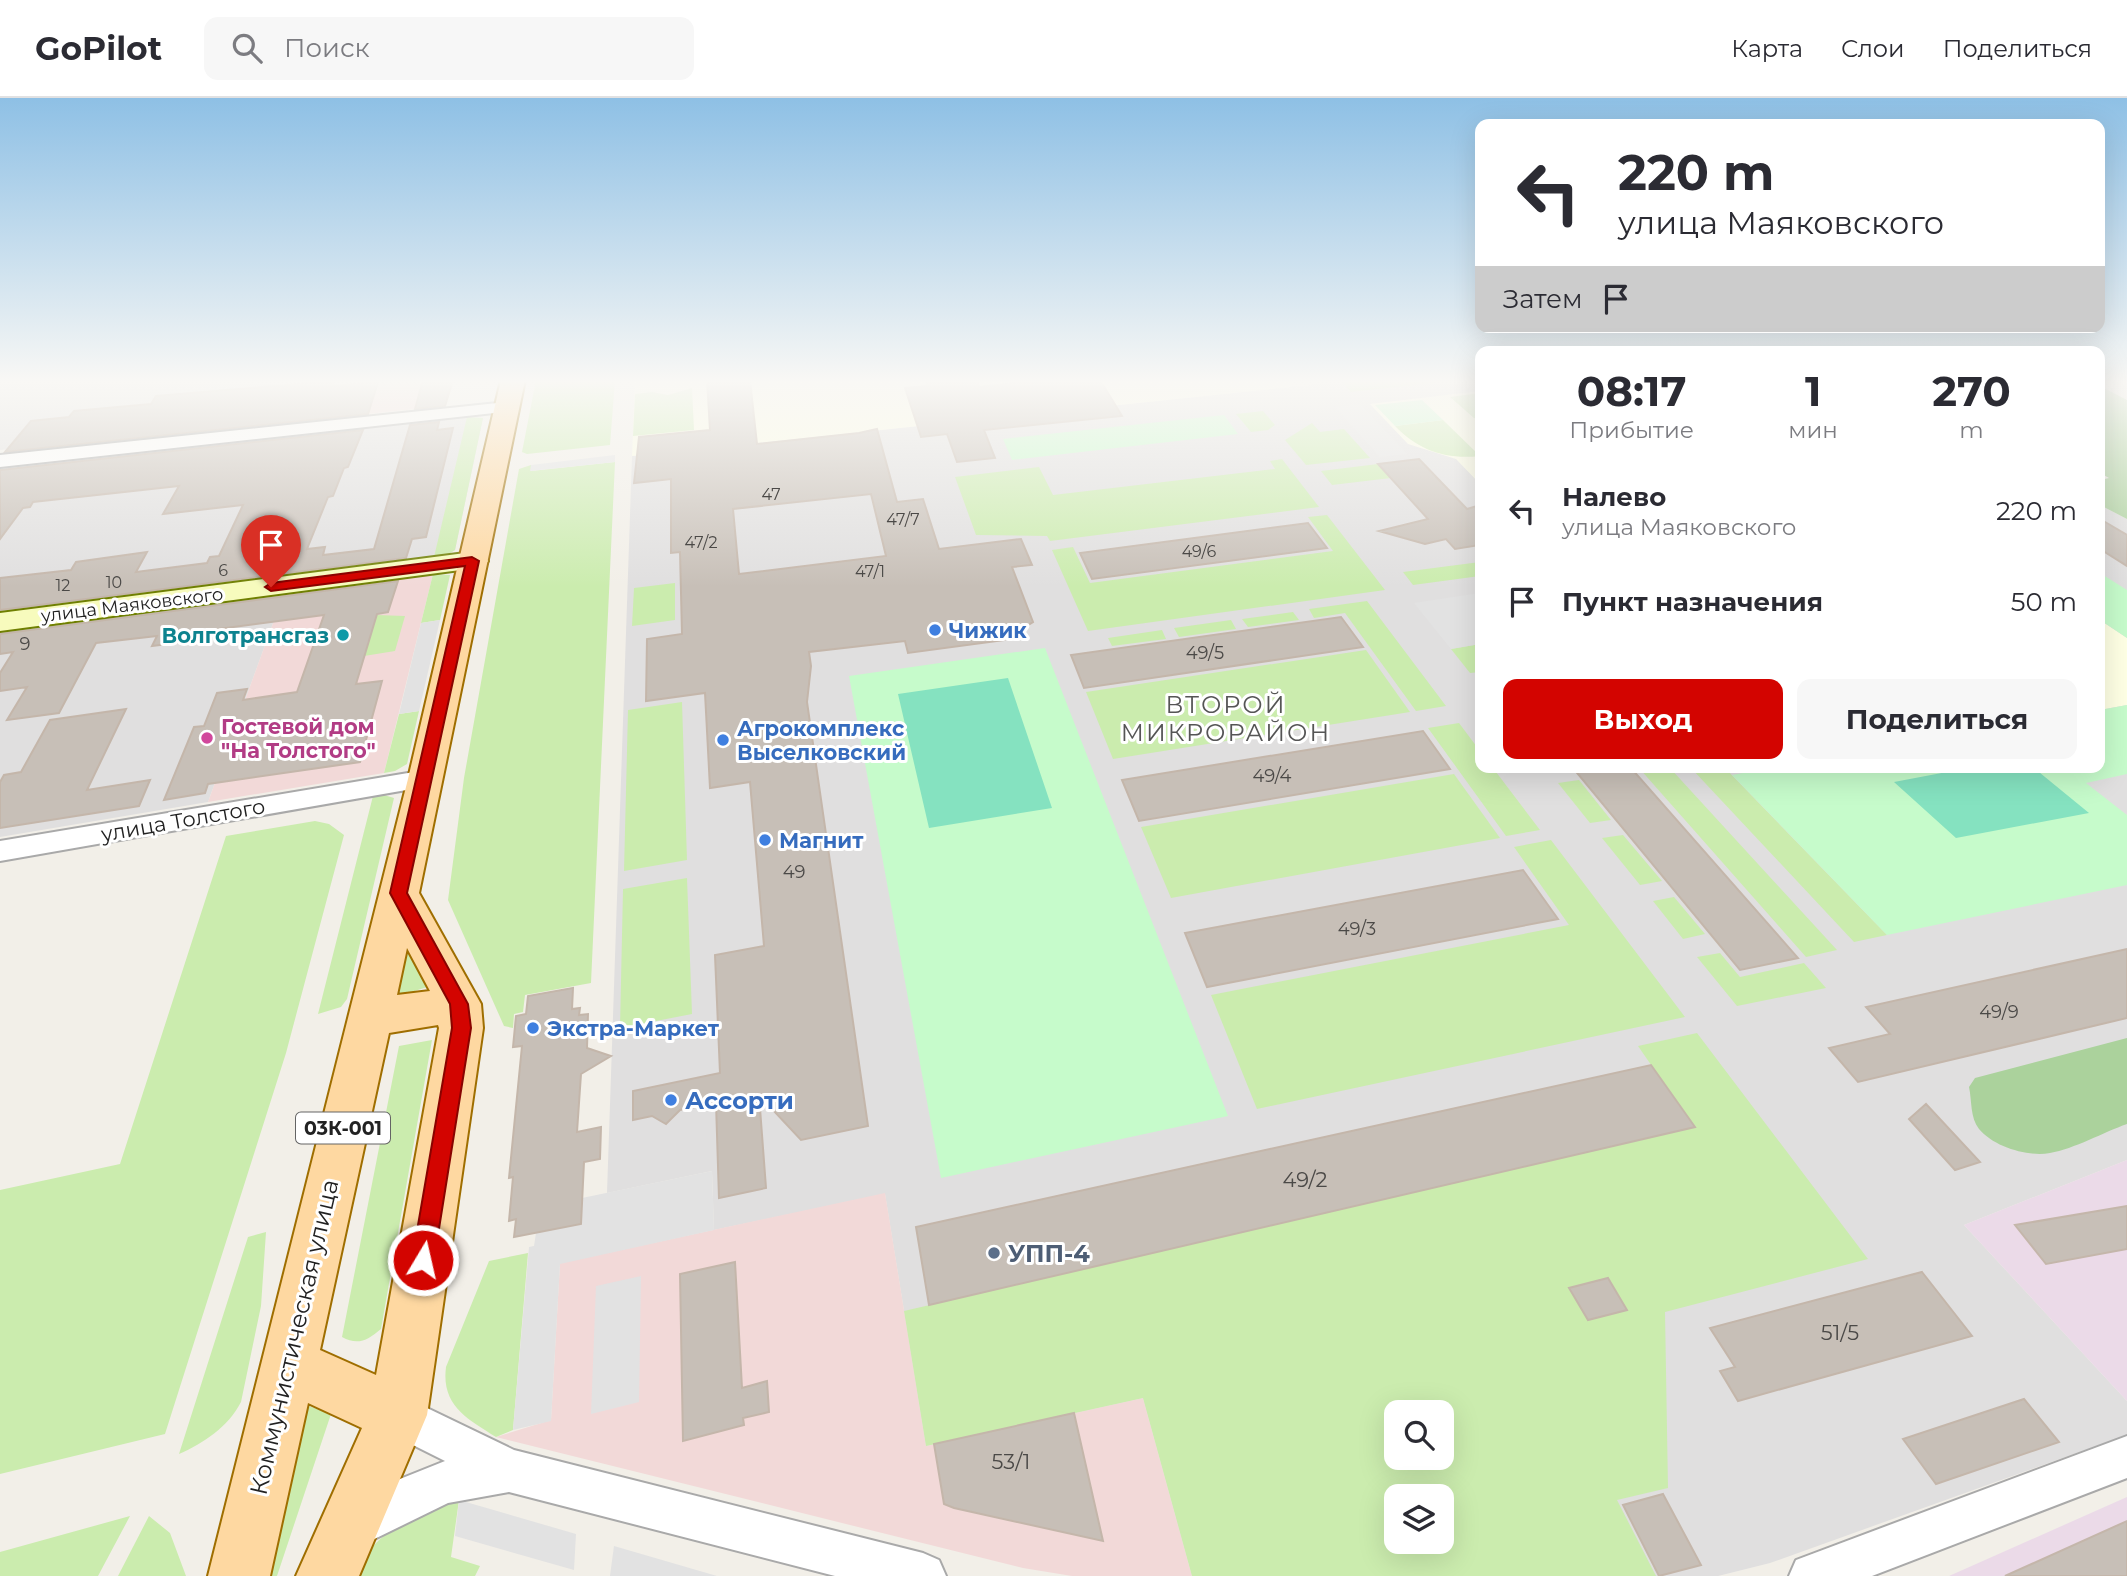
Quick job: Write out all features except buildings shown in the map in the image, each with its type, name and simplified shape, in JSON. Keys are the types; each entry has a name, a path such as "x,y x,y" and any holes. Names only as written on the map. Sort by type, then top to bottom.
{"main road":[{"name":"Коммунистическая улица","path":"239,1576 426,779 497,449"},
{"path":"337,1553 398,1415 461,1028 459,1004 399,893"},
{"path":"368,1018 459,1004"},
{"path":"288,1364 398,1415"}],"street":[{"path":"0,461 113,449"},
{"name":"улица Маяковского","path":"0,622 472,561"},
{"name":"улица Толстого","path":"0,851 426,779"},
{"path":"398,1415 509,1470 923,1576"},
{"path":"1812,1576 2127,1457"},
{"path":"337,1553 398,1502 444,1481 471,1473 509,1470"}],"shaded area":[{"path":"162,449 476,449 455,550 447,555 0,612 0,466"},
{"path":"632,449 699,449 632,456"},
{"path":"699,449 1475,449 1475,773 2105,773 2105,508 2127,519 2127,1160 1964,1225 2127,1401 2127,1435 1770,1563 1718,1576 1192,1576 1143,1398 926,1446 885,1194 714,1230 712,1171 607,1193 632,456"},
{"path":"1373,449 1402,449 1407,454 1380,457"},
{"path":"1424,449 1475,449 1475,479 1456,459"},
{"path":"615,455 615,462 530,471 531,465"},
{"path":"433,574 384,773 208,802 284,593"},
{"path":"284,593 208,802 0,837 0,630"},
{"path":"1475,594 1475,645 1451,649 1414,603"},
{"path":"440,620 419,711 399,714 421,623"},
{"path":"2105,623 2127,638 2127,705 2105,709"},
{"path":"2127,1160 2127,1401 1964,1225"},
{"path":"712,1171 714,1230 560,1264 551,1421 513,1430 529,1247 534,1246 536,1233 581,1224 582,1198"},
{"path":"885,1193 926,1446 1143,1398 1192,1576 1072,1576 1023,1568 496,1437 551,1420 560,1263"},
{"path":"641,1276 639,1402 591,1414 596,1286"},
{"path":"2127,1497 2127,1576 1949,1576"},
{"path":"459,1500 576,1534 574,1570 455,1536"},
{"path":"614,1546 717,1576 610,1576"}],"green space":[{"path":"459,449 476,449 455,550 447,555 434,557"},
{"path":"523,449 573,449 527,454 522,452"},
{"path":"1007,449 1108,449 1012,460"},
{"path":"1293,449 1362,449 1370,458 1306,465"},
{"path":"1428,449 1473,449 1475,456 1444,455"},
{"path":"2105,449 2127,449 2127,519 2105,508 2105,479 2109,478 2105,476"},
{"path":"1282,459 1319,507 1050,541 1047,536 976,535 955,477 1039,467 1053,495 1275,469 1270,461"},
{"path":"615,462 591,983 525,995 523,1012 514,1014 513,1028 504,1026 448,900 464,778 519,469 531,465 531,471"},
{"path":"1378,464 1391,478 1332,485 1321,471"},
{"path":"1327,515 1385,590 1088,631 1052,550 1073,547 1090,583 1333,551 1308,517"},
{"path":"1475,563 1475,577 1413,585 1403,572"},
{"path":"433,574 450,575 440,620 421,623"},
{"path":"2105,576 2127,590 2127,638 2105,623"},
{"path":"675,583 675,620 632,626 634,588"},
{"path":"1367,601 1446,706 1416,711 1345,613 1314,618 1309,609"},
{"path":"1293,612 1299,620 1248,627 1242,619"},
{"path":"376,615 405,616 395,651 364,656"},
{"path":"1231,620 1236,629 1179,637 1174,628"},
{"path":"1162,630 1166,639 1112,646 1108,638"},
{"path":"1475,645 1475,672 1470,673 1451,649"},
{"path":"1045,648 1228,1116 941,1178 849,676"},
{"path":"1366,650 1410,712 1113,759 1086,692"},
{"path":"1008,678 1052,808 929,828 898,694"},
{"path":"682,702 687,860 624,871 628,710"},
{"path":"2127,705 2127,774 2086,783 2127,815 2127,885 1887,935 1732,775 2105,773 2105,709"},
{"path":"419,711 407,764 395,771 384,773 399,714"},
{"path":"1459,723 1475,744 1475,773 1497,773 1540,830 1506,836 1428,728"},
{"path":"1643,773 1675,773 1837,950 1806,957"},
{"path":"1696,773 1730,773 1887,935 1854,942"},
{"path":"1942,773 2040,773 2089,813 1956,838 1894,782"},
{"path":"1454,774 1500,838 1171,898 1141,827"},
{"path":"1579,780 1611,820 1590,823 1558,783"},
{"path":"373,796 394,798 347,999 341,1007 318,1014"},
{"path":"315,821 329,824 344,835 286,1053 165,1434 0,1474 0,1190 120,1164 226,836"},
{"path":"1623,835 1662,881 1640,885 1602,838"},
{"path":"1551,840 1685,1017 1257,1109 1211,995 1569,925 1514,847"},
{"path":"687,878 692,1014 620,1028 623,889"},
{"path":"1674,897 1705,934 1683,939 1653,901"},
{"path":"402,940 427,987 390,999"},
{"path":"1720,953 1740,977 1804,963 1826,988 1737,1006 1697,957"},
{"path":"1697,1033 1868,1259 1665,1312 1668,1488 1617,1500 1656,1576 1192,1576 1143,1398 926,1446 904,1311 1694,1127 1638,1046"},
{"path":"2127,1038 2127,1124 2069,1148 2041,1154 2002,1146 1985,1135 1976,1125 1969,1087 1975,1078"},
{"path":"432,1040 381,1329 363,1340 348,1340 342,1337 399,1046"},
{"path":"266,1232 261,1306 241,1402 236,1411 214,1433 179,1454 248,1237"},
{"path":"528,1253 513,1430 496,1437 466,1417 452,1401 446,1380 446,1367 489,1261"},
{"path":"303,1404 331,1414 277,1576 266,1576"},
{"path":"459,1500 451,1557 480,1566 475,1576 350,1576 383,1536 396,1526 425,1511"},
{"path":"130,1516 98,1576 0,1576 0,1552"},
{"path":"149,1516 170,1533 186,1576 118,1576"}],"place":[{"name":"Чижик","path":"935,630"},
{"name":"Волготрансгаз","path":"343,635"},
{"name":"Гостевой дом \"На Толстого\"","path":"207,738"},
{"name":"Агрокомплекс Выселковский","path":"723,740"},
{"name":"Магнит","path":"765,840"},
{"name":"Экстра-Маркет","path":"533,1028"},
{"name":"Ассорти","path":"671,1100"},
{"name":"УПП-4","path":"994,1253"}],"district":[{"name":"ВТОРОЙ МИКРОРАЙОН","path":"1226,718"}],"route":[{"path":"271,587 472,561 399,893 459,1004 461,1028 423,1260"}]}
